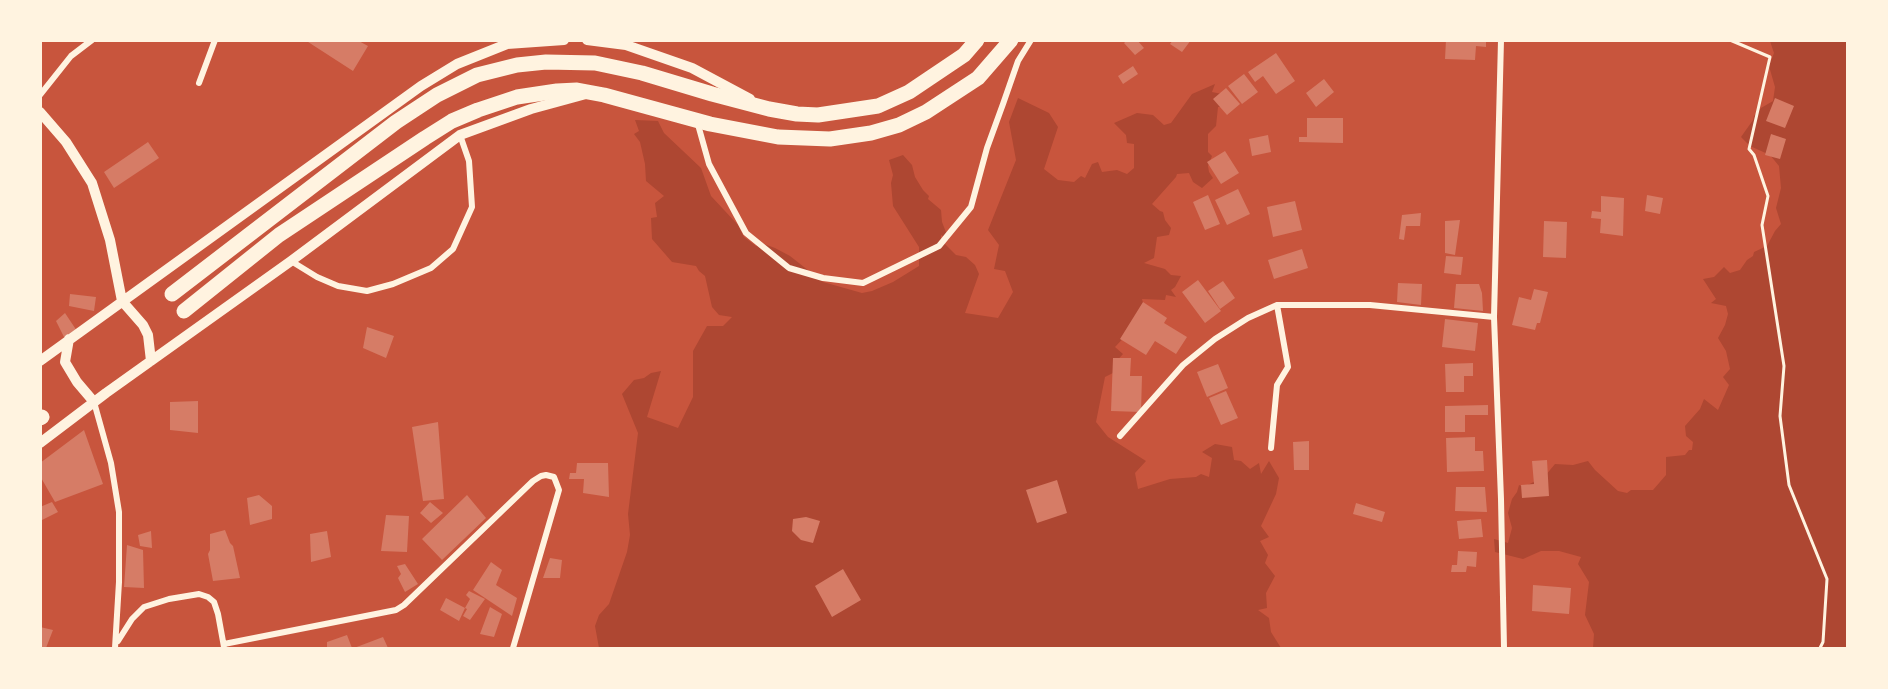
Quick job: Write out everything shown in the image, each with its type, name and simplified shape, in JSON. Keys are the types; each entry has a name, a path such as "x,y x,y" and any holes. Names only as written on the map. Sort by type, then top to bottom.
{"main road":[{"path":"172,294 396,122 437,95 477,75 517,65 546,62 608,65 659,77 769,109 818,115 878,106 924,84 964,55 977,40"},
{"path":"184,311 279,235 452,121 517,97 577,90 697,120 778,137 830,139 871,133 926,112 964,88 988,69 1011,40"}],"street":[{"path":"40,95 71,56 92,40"},
{"path":"199,83 215,40"},
{"path":"40,361 421,86 457,64 507,44 564,40"},
{"path":"587,40 626,45 692,68 769,109"},
{"path":"697,120 709,164 746,233 789,268 823,278 863,283 939,246 971,207 987,148 1006,93 1018,61 1031,40"},
{"path":"1501,40 1494,317 1504,648"},
{"path":"40,443 291,261 459,135 531,109 592,93"},
{"path":"40,112 66,142 92,183 110,240 122,301 143,325 148,335 151,361"},
{"path":"291,261 316,277 339,286 367,291 393,284 431,268 453,249 472,207 469,161 459,135"},
{"path":"1120,436 1183,364 1215,339 1248,318 1277,305 1370,304 1494,317"},
{"path":"1271,448 1277,385 1288,367 1277,305"},
{"path":"69,339 65,362 77,382 94,402 111,463 119,512 116,646"},
{"path":"116,646 132,619 144,607 169,598 199,594 214,602 224,646 396,610 404,605 533,481 546,475 554,477 559,490 513,648"}],"path":[{"path":"1730,40 1770,57 1749,150 1754,155 1768,196 1762,225 1784,366 1780,416 1790,485 1827,579 1823,642 1820,648"}],"shaded area":[{"path":"1770,41 1847,41 1847,648 1593,648 1594,634 1585,615 1589,582 1578,564 1581,557 1559,551 1541,551 1523,559 1495,552 1494,539 1508,543 1512,528 1508,513 1519,485 1524,487 1545,476 1555,464 1573,465 1588,461 1618,491 1627,493 1631,490 1653,490 1666,475 1666,457 1685,455 1692,450 1693,442 1686,436 1685,426 1700,409 1704,399 1718,410 1729,385 1723,377 1730,369 1726,351 1718,338 1728,314 1726,306 1711,303 1716,299 1703,279 1714,277 1724,267 1730,273 1740,270 1754,252 1767,246 1781,224 1776,208 1781,188 1779,166 1770,155 1750,146 1741,137 1761,108 1773,101 1775,87 1769,66 1774,53"},
{"path":"1215,84 1212,92 1222,94 1216,126 1208,134 1208,152 1212,156 1208,166 1213,178 1202,188 1193,182 1189,173 1177,174 1152,204 1163,212 1171,228 1169,235 1157,237 1154,258 1144,263 1165,269 1171,275 1181,276 1171,290 1176,297 1166,295 1165,300 1142,299 1146,314 1115,347 1123,354 1113,365 1117,371 1105,377 1096,422 1108,437 1146,461 1135,473 1138,489 1170,479 1196,477 1201,474 1209,477 1212,458 1202,452 1215,444 1232,447 1234,460 1241,461 1250,469 1259,463 1261,474 1269,461 1279,478 1276,494 1261,526 1269,537 1260,541 1268,555 1265,563 1275,576 1266,593 1267,608 1258,610 1269,618 1271,632 1281,648 599,648 595,626 599,615 609,604 627,552 630,535 628,514 638,433 622,394 634,380 661,371 647,417 678,428 693,397 693,351 707,326 723,326 732,317 719,315 712,307 705,276 696,266 672,262 652,239 651,218 657,217 655,203 664,196 646,181 640,142 634,134 639,131 635,120 658,121 664,133 701,168 711,196 738,225 744,237 756,246 761,243 790,256 823,282 862,293 893,282 919,266 919,247 893,206 891,183 893,175 889,160 903,155 912,165 915,177 929,196 928,199 941,210 942,222 949,240 941,235 941,240 956,255 966,257 975,265 979,274 965,313 998,318 1013,292 1005,271 994,269 999,245 988,230 1016,160 1009,122 1018,98 1049,113 1058,127 1044,169 1058,180 1074,182 1081,176 1085,178 1092,164 1098,162 1102,172 1117,170 1127,174 1134,168 1134,144 1127,143 1126,135 1114,123 1137,113 1153,115 1164,125 1171,123 1192,94"}],"building":[{"path":"305,40 357,40 368,46 353,71"},
{"path":"1127,40 1137,40 1144,48 1135,55 1124,43"},
{"path":"1173,40 1191,40 1182,52 1170,44"},
{"path":"1446,40 1486,40 1486,47 1476,46 1475,60 1445,59"},
{"path":"1276,53 1295,81 1276,94 1263,76 1255,82 1248,72"},
{"path":"1133,66 1138,74 1123,84 1118,76"},
{"path":"1244,74 1258,92 1242,104 1228,86"},
{"path":"1324,79 1334,92 1316,107 1306,93"},
{"path":"1226,88 1240,104 1227,115 1213,99"},
{"path":"1775,98 1794,106 1785,128 1766,121"},
{"path":"1307,118 1343,118 1343,143 1299,142 1299,137 1307,137"},
{"path":"1771,134 1786,139 1780,159 1765,155"},
{"path":"1268,135 1271,152 1252,156 1249,139"},
{"path":"148,142 159,158 114,188 104,172"},
{"path":"1225,151 1239,173 1221,184 1207,162"},
{"path":"1238,189 1250,214 1227,225 1215,200"},
{"path":"1208,195 1220,224 1205,230 1193,202"},
{"path":"1647,195 1663,198 1660,214 1645,211"},
{"path":"1601,196 1624,198 1623,236 1600,233 1601,219 1591,218 1592,211 1601,212"},
{"path":"1295,201 1302,230 1273,237 1267,207"},
{"path":"1421,213 1420,226 1406,226 1404,240 1399,239 1402,215"},
{"path":"1460,220 1455,255 1445,253 1445,221"},
{"path":"1544,221 1567,222 1566,258 1543,257"},
{"path":"1302,249 1308,268 1274,279 1268,260"},
{"path":"1446,256 1463,257 1461,275 1444,273"},
{"path":"1198,280 1221,311 1205,323 1182,292"},
{"path":"1223,281 1235,298 1220,309 1208,291"},
{"path":"1398,283 1422,284 1421,305 1397,302"},
{"path":"1456,284 1479,284 1483,311 1454,308"},
{"path":"1534,289 1548,292 1540,323 1537,323 1535,330 1512,325 1519,297 1531,300"},
{"path":"70,294 96,297 94,311 69,306"},
{"path":"1143,302 1167,318 1164,323 1187,337 1176,354 1155,341 1146,355 1120,339"},
{"path":"65,313 77,331 65,339 56,321"},
{"path":"1445,319 1478,323 1475,351 1442,347"},
{"path":"367,327 394,336 386,358 363,348"},
{"path":"1113,358 1131,358 1130,376 1142,376 1141,412 1111,411"},
{"path":"1473,363 1473,376 1464,376 1464,392 1446,392 1445,364"},
{"path":"1218,364 1228,388 1207,397 1197,372"},
{"path":"1226,391 1238,418 1221,425 1209,398"},
{"path":"198,401 198,433 170,430 170,402"},
{"path":"1488,405 1488,415 1465,415 1465,432 1445,432 1445,406"},
{"path":"438,422 444,499 423,501 412,427"},
{"path":"84,430 103,484 55,502 40,476 40,463"},
{"path":"1475,437 1475,451 1483,451 1484,471 1447,472 1446,438"},
{"path":"1309,441 1309,470 1294,470 1293,442"},
{"path":"1547,460 1549,496 1522,498 1521,485 1534,484 1532,461"},
{"path":"577,463 608,463 609,497 583,493 584,479 569,479 570,473 576,473"},
{"path":"1057,480 1067,513 1037,523 1026,490"},
{"path":"1456,487 1485,487 1487,512 1455,511"},
{"path":"259,495 272,506 272,519 250,525 247,498"},
{"path":"467,495 486,518 442,560 422,539"},
{"path":"52,502 58,512 40,521 40,507"},
{"path":"430,502 443,513 431,523 420,513"},
{"path":"1356,503 1385,512 1382,522 1353,514"},
{"path":"386,515 409,516 407,552 381,551"},
{"path":"806,517 820,521 813,543 801,540 792,531 793,519"},
{"path":"1481,519 1483,537 1459,539 1457,521"},
{"path":"225,530 233,546 240,578 213,581 208,554 210,534"},
{"path":"151,531 152,548 140,546 138,535"},
{"path":"327,531 331,557 311,562 310,534"},
{"path":"127,545 143,550 144,588 124,587"},
{"path":"1458,551 1477,552 1476,567 1467,566 1466,572 1451,572 1452,565 1457,565"},
{"path":"550,558 562,560 560,578 543,578"},
{"path":"491,562 502,570 496,585 517,598 512,616 473,590"},
{"path":"405,564 418,584 405,592 398,578 401,574 397,566"},
{"path":"843,569 861,600 832,617 815,586"},
{"path":"1533,585 1571,588 1569,614 1532,611"},
{"path":"469,591 485,599 470,620 463,616 467,609 465,608 470,599 466,595"},
{"path":"446,598 465,608 459,621 440,610"},
{"path":"490,607 502,614 494,637 480,634"},
{"path":"40,627 53,630 46,648 40,648"},
{"path":"347,635 352,648 327,648 327,642"},
{"path":"383,637 388,648 354,648"}]}
